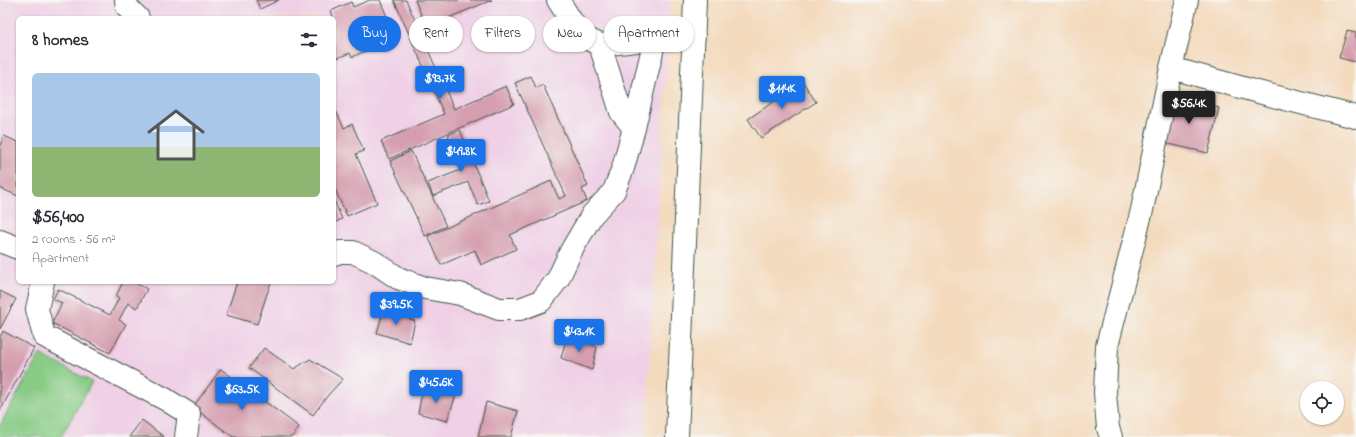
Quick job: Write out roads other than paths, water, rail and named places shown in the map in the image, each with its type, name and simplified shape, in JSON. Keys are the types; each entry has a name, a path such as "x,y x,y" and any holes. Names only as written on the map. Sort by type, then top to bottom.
{"street":[{"path":"126,0 127,7 136,16"},
{"path":"558,0 579,33 600,45 604,45"},
{"path":"694,37 695,0"},
{"path":"1111,437 1108,428 1105,393 1107,346 1142,210 1170,68 1187,0"},
{"path":"600,45 622,112 634,128"},
{"path":"336,253 353,252 374,262 405,281 425,288 460,294 499,309 520,309 540,301 558,279 570,251 592,215 614,191 634,128 652,52"},
{"path":"677,437 693,52"},
{"path":"1170,68 1356,117"},
{"path":"0,241 16,247"},
{"path":"43,284 37,309 44,336 165,399 189,414 186,437"}]}
